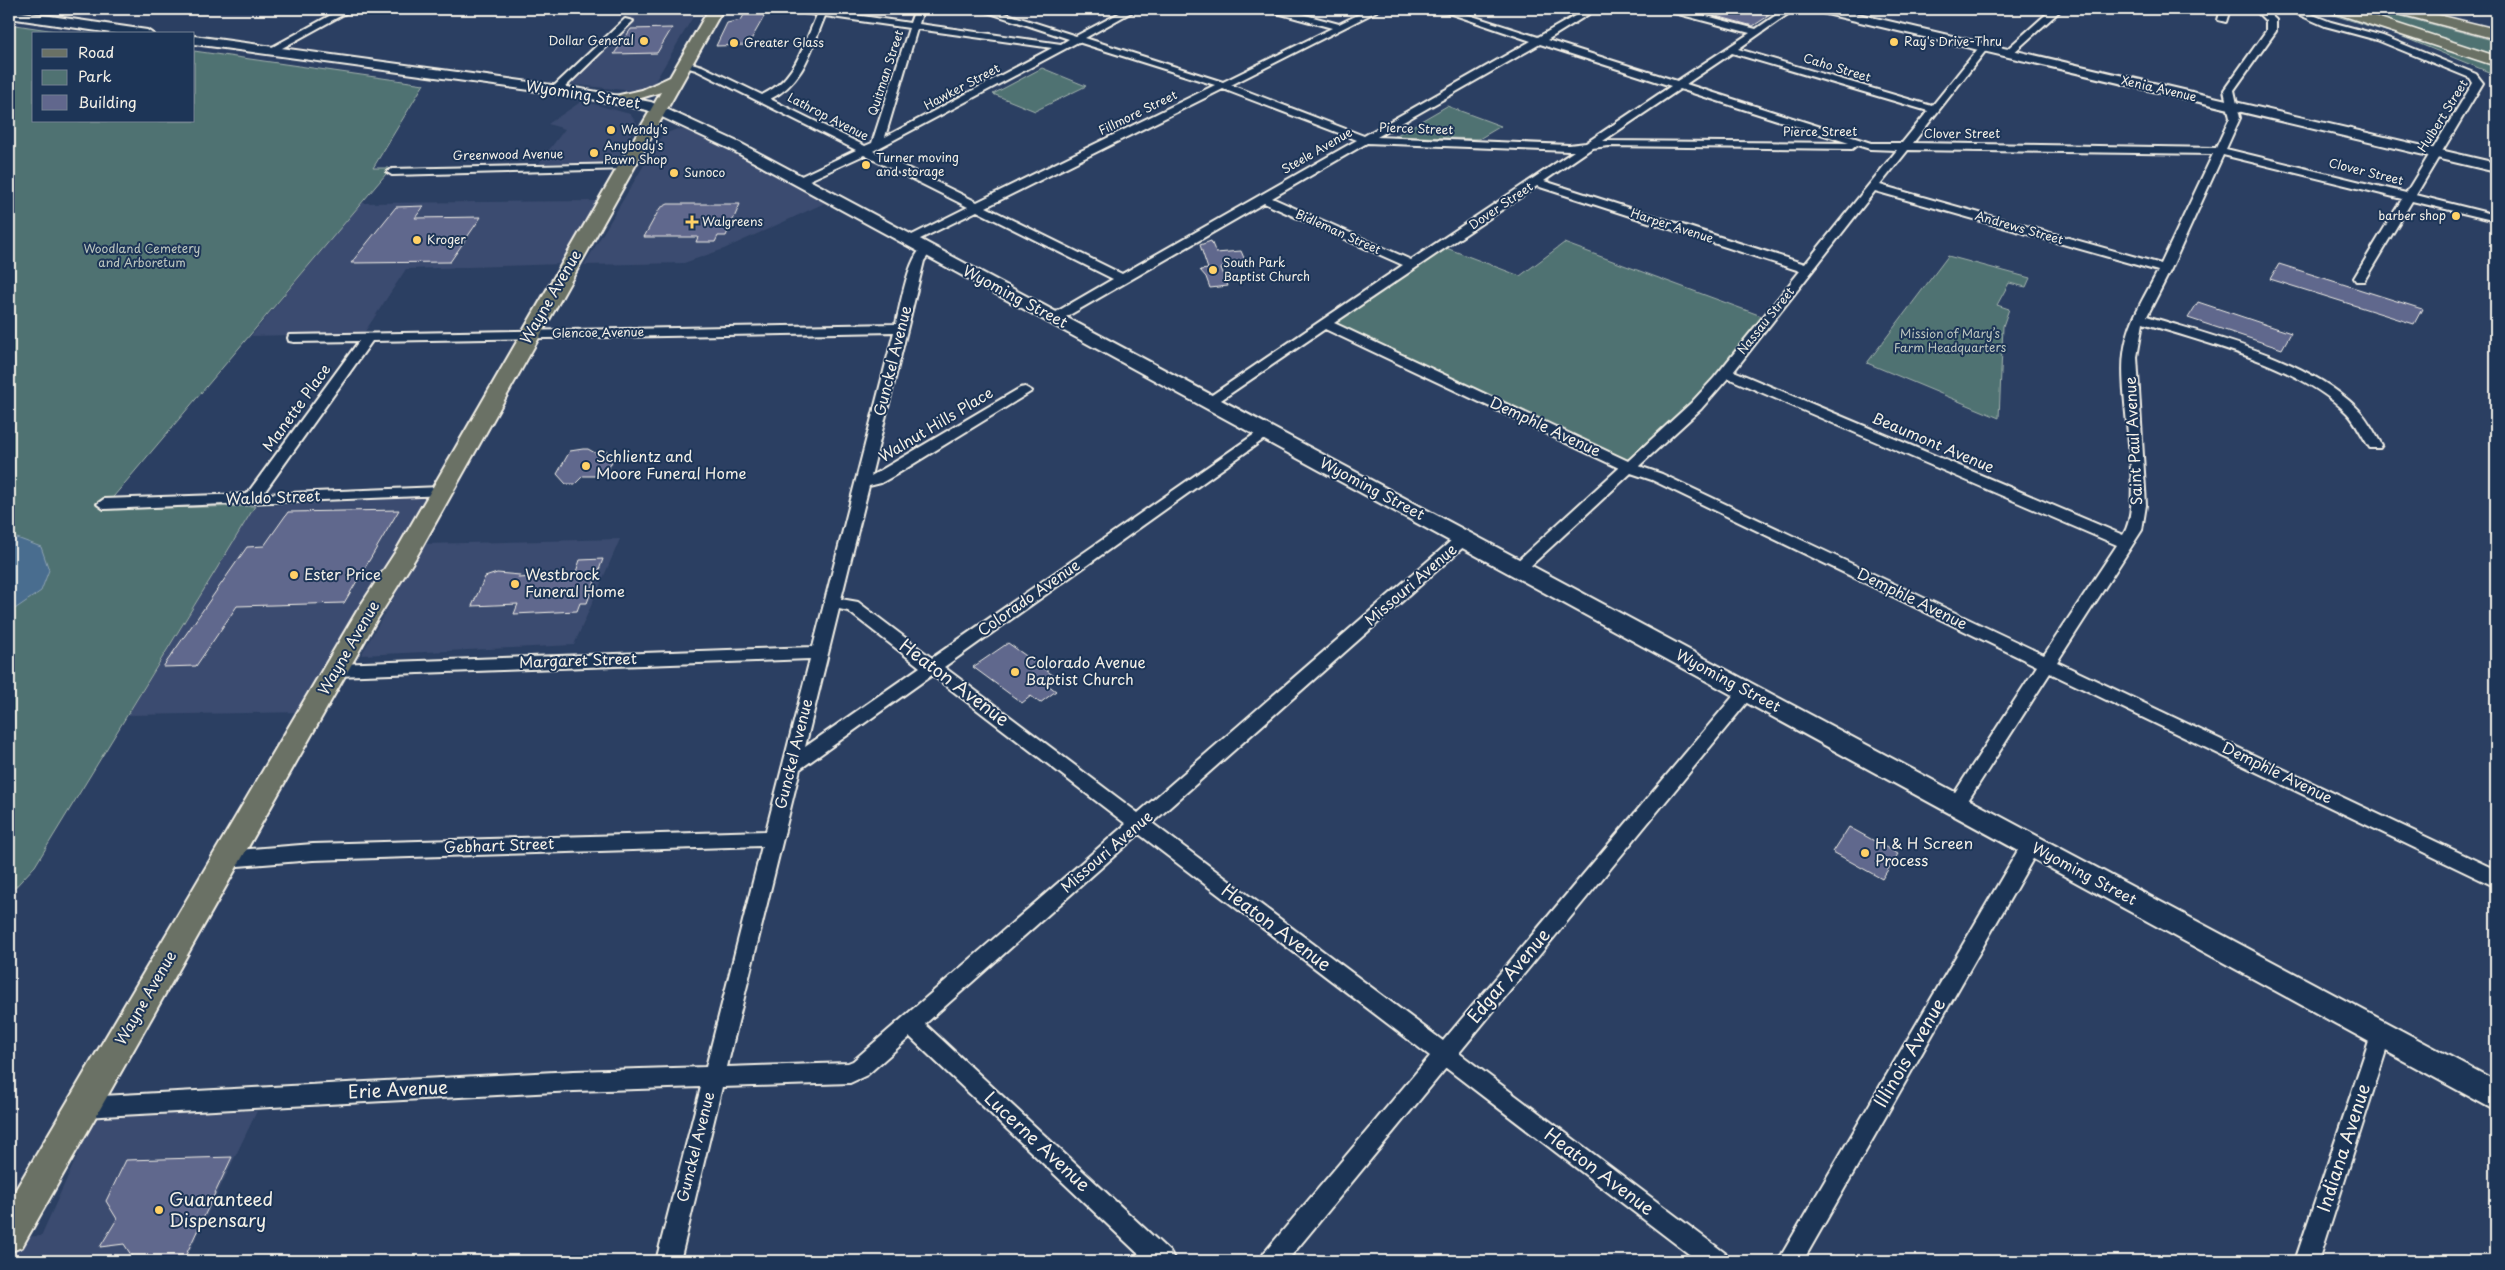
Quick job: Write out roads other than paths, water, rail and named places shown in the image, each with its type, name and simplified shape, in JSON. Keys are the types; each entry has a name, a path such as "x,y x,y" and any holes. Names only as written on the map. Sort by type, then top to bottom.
{"highway":[{"path":"2337,9 2496,61"},
{"path":"2397,9 2496,34"},
{"path":"2438,9 2496,23"}],"main road":[{"name":"Wayne Avenue","path":"9,1234 441,492 716,9"},
{"path":"621,99 647,93 679,74"}],"street":[{"path":"270,51 348,9"},
{"path":"796,9 823,11 1062,47"},
{"name":"Quitman Street","path":"877,145 919,9"},
{"name":"Pierce Street","path":"983,9 1025,16 1077,39 1223,85 1364,140 1569,148 1610,143 1870,146"},
{"name":"Hawker Street","path":"800,181 866,151 1133,9"},
{"path":"1273,9 1340,27"},
{"name":"Fillmore Street","path":"918,245 977,207 1377,9"},
{"name":"Clover Street","path":"1441,9 1870,146 2220,151 2496,218"},
{"name":"Steele Avenue","path":"1055,318 1593,9"},
{"path":"1670,9 1758,32"},
{"name":"Dover Street","path":"1210,401 1791,9"},
{"name":"Xenia Avenue","path":"1822,9 2496,168"},
{"path":"2008,53 2054,9"},
{"path":"2223,20 2226,9"},
{"name":"Saint Paul Avenue","path":"1956,805 2128,543 2136,524 2139,505 2130,357 2135,326 2165,269 2235,118 2235,107 2230,98 2229,90 2272,32 2271,20 2259,9"},
{"path":"762,99 781,90 793,78 823,11"},
{"name":"Hulbert Street","path":"2300,13 2328,24 2380,38 2477,79 2478,83 2360,278"},
{"path":"9,14 133,32"},
{"path":"556,90 628,21"},
{"name":"Wyoming Street","path":"195,40 621,99 660,109 800,181 1210,401 2496,1097"},
{"name":"Nassau Street","path":"1519,568 1696,406 1726,372 1984,48"},
{"name":"Caho Street","path":"1732,50 1934,110"},
{"name":"Lathrop Avenue","path":"679,74 688,65 699,68 1122,279"},
{"name":"Greenwood Avenue","path":"392,172 625,167"},
{"name":"Harper Avenue","path":"1537,182 1807,269"},
{"name":"Andrews Street","path":"1873,187 2165,269"},
{"name":"Bidleman Street","path":"1262,198 1413,265"},
{"name":"Gunckel Avenue","path":"668,1261 918,262 918,245"},
{"path":"2140,318 2270,362 2292,372 2338,398 2353,412 2375,445"},
{"name":"Demphle Avenue","path":"1325,324 1630,467 1657,477 2496,879"},
{"name":"Glencoe Avenue","path":"294,338 901,328"},
{"name":"Manette Place","path":"252,498 368,336"},
{"name":"Beaumont Avenue","path":"1726,372 2128,543"},
{"name":"Walnut Hills Place","path":"862,482 876,480 1025,391"},
{"name":"Colorado Avenue","path":"792,765 1267,432"},
{"name":"Waldo Street","path":"104,504 441,492"},
{"name":"Missouri Avenue","path":"714,1076 850,1073 860,1068 1464,538"},
{"name":"Heaton Avenue","path":"833,603 852,606 1717,1261"},
{"name":"Margaret Street","path":"336,670 819,653"},
{"name":"Edgar Avenue","path":"1272,1261 1747,691"},
{"name":"Gebhart Street","path":"226,859 313,852 773,838"},
{"name":"Illinois Avenue","path":"1790,1261 2031,845"},
{"name":"Lucerne Avenue","path":"911,1024 1163,1261"},
{"name":"Indiana Avenue","path":"2307,1261 2381,1035"},
{"name":"Erie Avenue","path":"83,1107 574,1081 714,1076"}],"place":[{"name":"Dollar General","path":"644,41"},
{"name":"Ray's Drive-Thru","path":"1894,42"},
{"name":"Greater Glass","path":"734,43"},
{"name":"Wendy's","path":"611,130"},
{"name":"Anybody's Pawn Shop","path":"594,153"},
{"name":"Turner moving and storage","path":"866,165"},
{"name":"Sunoco","path":"674,173"},
{"name":"barber shop","path":"2456,216"},
{"name":"Walgreens","path":"692,222"},
{"name":"Kroger","path":"417,240"},
{"name":"South Park Baptist Church","path":"1213,270"},
{"name":"Schlientz and Moore Funeral Home","path":"586,466"},
{"name":"Ester Price","path":"294,575"},
{"name":"Westbrock Funeral Home","path":"515,584"},
{"name":"Colorado Avenue Baptist Church","path":"1015,672"},
{"name":"H & H Screen Process","path":"1865,853"},
{"name":"Guaranteed Dispensary","path":"159,1210"}],"park label":[{"name":"Woodland Cemetery and Arboretum","path":"142,256"},
{"name":"Mission of Mary’s Farm Headquarters","path":"1950,341"}]}
